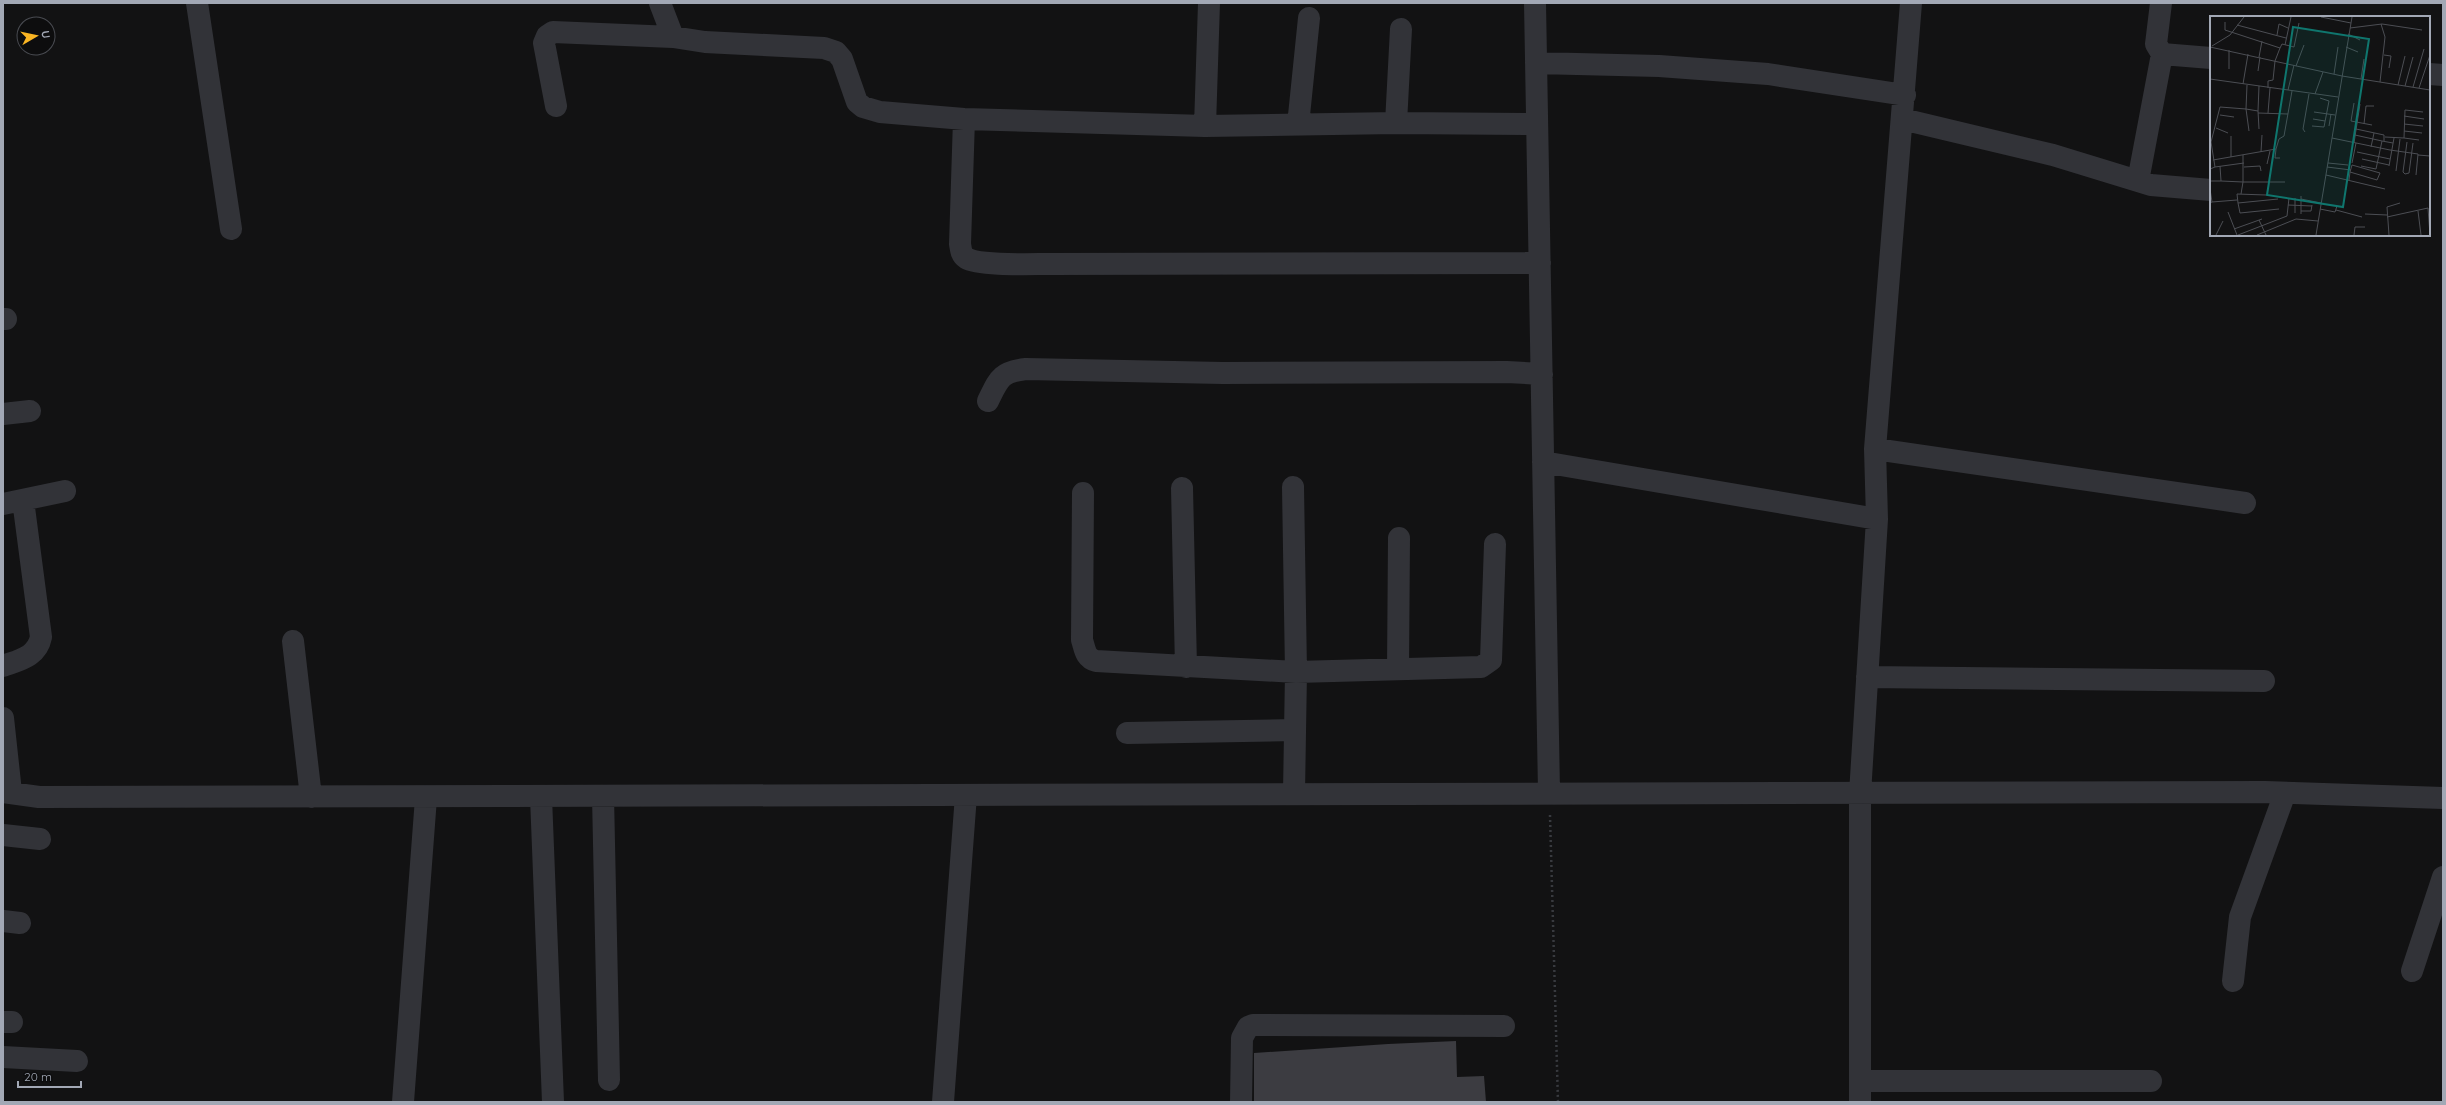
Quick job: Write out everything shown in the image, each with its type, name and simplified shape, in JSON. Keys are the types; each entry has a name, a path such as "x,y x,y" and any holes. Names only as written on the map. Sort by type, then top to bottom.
{"street":[{"path":"197,3 231,229"},
{"path":"660,3 673,37"},
{"path":"1205,126 1210,3"},
{"path":"1533,793 1543,462 1536,374 1535,263 1524,124 1536,63 1535,3"},
{"path":"1912,3 1897,93 1902,119 1875,449 1865,517 1867,677 1846,794 1860,1092 2151,1081"},
{"path":"2161,3 2156,44 2158,51 2162,54 2210,58"},
{"path":"1298,125 1309,18"},
{"path":"1396,123 1401,29"},
{"path":"556,106 544,43 547,36 553,32 673,37 705,42 824,48 836,52 842,59 847,70 853,95 863,107 880,112 964,119 1205,126 1396,123 1524,124"},
{"path":"2138,182 2162,54"},
{"path":"1536,63 1714,69 1768,74 1897,93"},
{"path":"2430,74 2443,75"},
{"path":"964,119 960,244 961,252 967,259 984,262 1048,264 1535,263"},
{"path":"1902,119 2052,154 2138,182 2183,189 2210,190"},
{"path":"988,401 1000,378 1011,371 1026,369 1223,373 1507,372 1536,374"},
{"path":"3,414 30,411"},
{"path":"1875,449 2245,503"},
{"path":"1543,462 1865,517"},
{"path":"1293,487 1296,672 1294,793"},
{"path":"1182,488 1186,667"},
{"path":"3,666 34,653 39,645 41,637 13,502 65,491"},
{"path":"1083,493 1082,640 1086,654 1090,659 1096,661 1296,672 1481,667 1491,660 1495,544"},
{"path":"1398,670 1399,538"},
{"path":"293,641 311,797"},
{"path":"1867,677 2264,681"},
{"path":"3,718 7,792 39,796 426,798 1294,793 2285,793 2443,798"},
{"path":"1127,733 1295,730"},
{"path":"2233,981 2240,917 2285,793"},
{"path":"943,1102 966,795"},
{"path":"603,796 609,1080"},
{"path":"541,797 553,1102"},
{"path":"403,1102 426,798"},
{"path":"3,835 40,839"},
{"path":"2412,971 2443,877"},
{"path":"1241,1102 1242,1038 1248,1027 1253,1025 1504,1026"},
{"path":"3,1057 77,1061"}],"path":[{"path":"1533,793 1558,1102"}],"building":[{"path":"1456,1041 1457,1077 1484,1076 1486,1102 1254,1102 1254,1053"}]}
